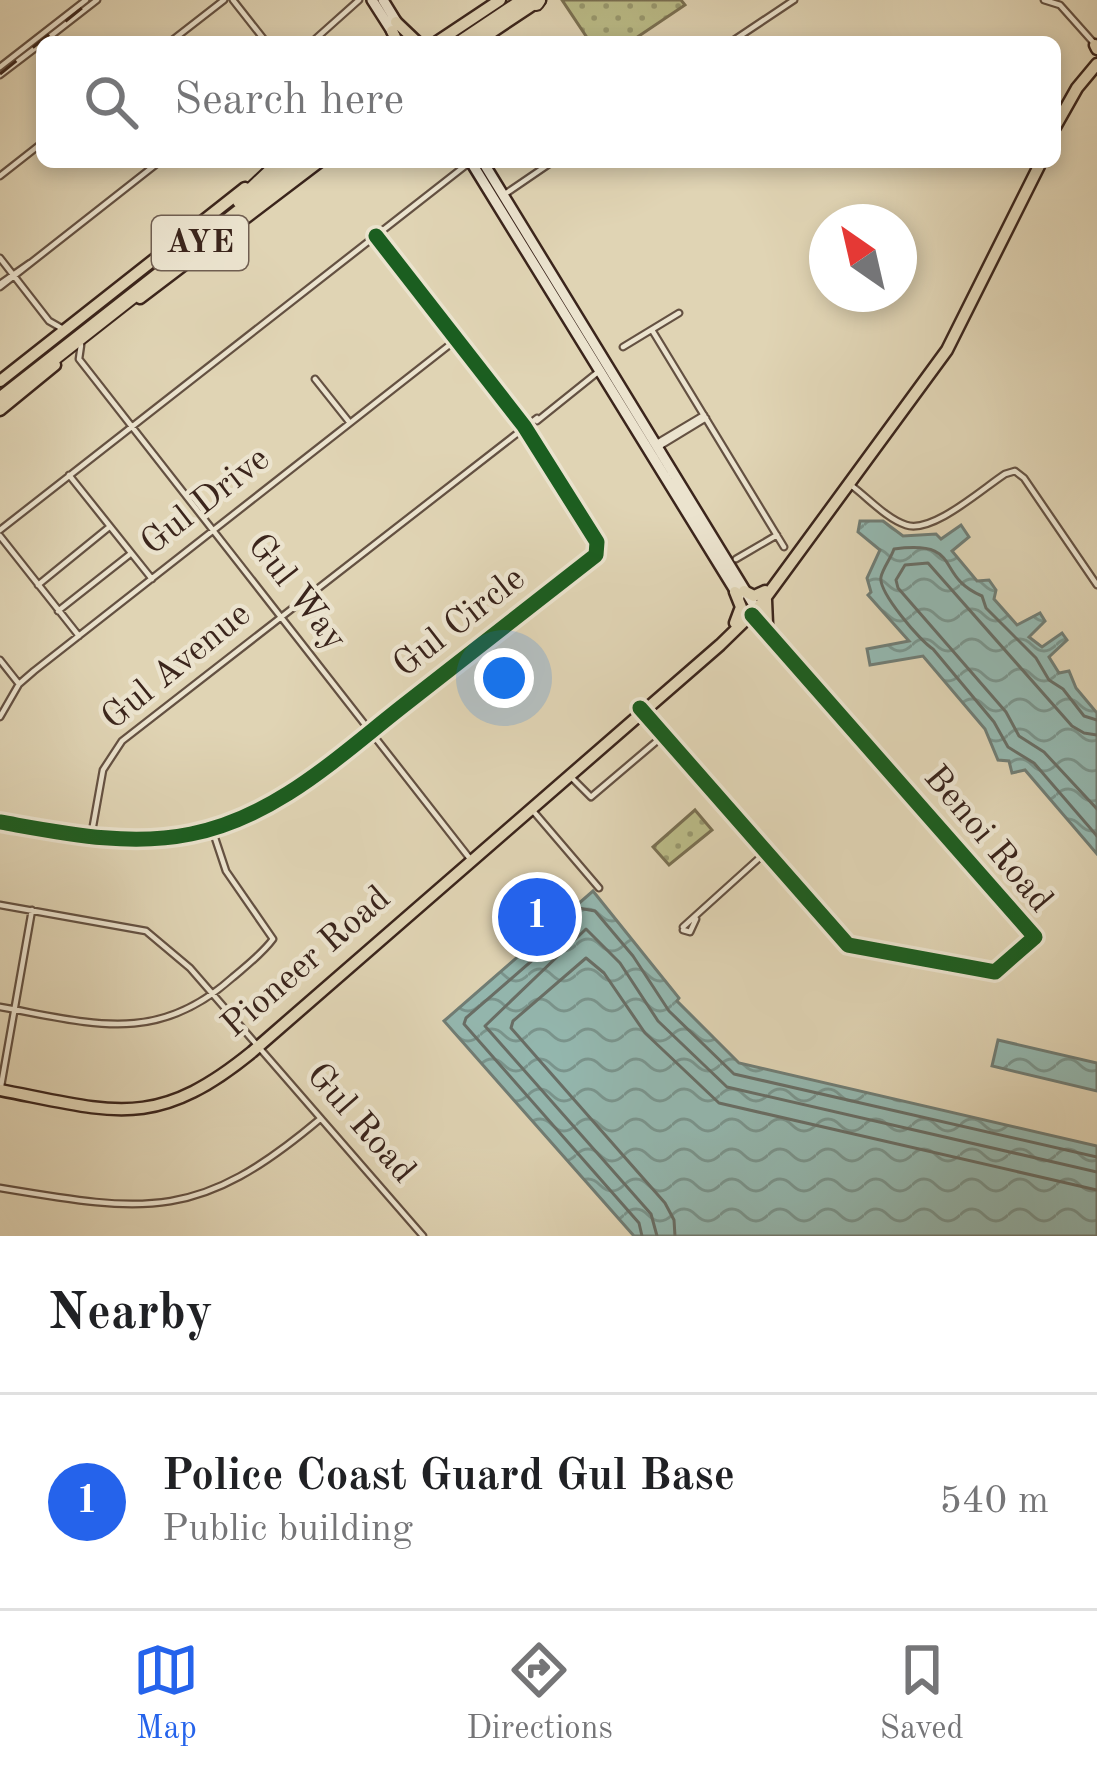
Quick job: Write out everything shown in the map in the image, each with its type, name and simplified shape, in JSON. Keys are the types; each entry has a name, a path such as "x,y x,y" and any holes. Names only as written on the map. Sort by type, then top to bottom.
{"highway":[{"path":"457,36 511,0"},
{"path":"473,36 535,1"},
{"path":"240,202 272,168"},
{"name":"AYE","path":"0,387 284,168"},
{"name":"AYE","path":"0,400 295,168"},
{"path":"215,231 308,168"}],"main road":[{"path":"445,36 500,0"},
{"path":"377,1 396,34"},
{"path":"485,36 535,1"},
{"path":"1061,122 1096,69"},
{"path":"0,387 270,168"},
{"path":"0,410 309,168"},
{"name":"Benoi Road","path":"475,168 499,198 752,610"},
{"name":"Benoi Road","path":"486,168 499,198"},
{"name":"Pioneer Road","path":"0,1090 114,1109 158,1106 202,1089 256,1048 737,626 843,494 947,350 1036,168"},
{"path":"740,591 766,594 765,626 737,626 740,591"},
{"path":"266,1059 265,1047 274,1032"}],"street":[{"path":"42,36 86,0"},
{"path":"51,36 97,0"},
{"path":"178,36 224,0"},
{"path":"233,0 261,36"},
{"path":"740,36 794,0"},
{"path":"1044,0 1060,5 1097,46"},
{"path":"319,36 358,3 377,1"},
{"path":"0,71 36,41"},
{"path":"0,71 36,47"},
{"path":"0,176 36,147"},
{"path":"0,286 151,168"},
{"path":"79,636 0,533 462,168"},
{"path":"499,198 543,168"},
{"name":"Gul Circle","path":"0,822 91,837 156,839 212,829 266,808 300,787 596,555 597,542 525,428 376,236"},
{"path":"0,258 50,322 60,330 68,328"},
{"path":"623,347 679,313"},
{"path":"50,322 52,341"},
{"path":"652,329 784,547"},
{"name":"Gul Drive","path":"0,717 19,683 457,339"},
{"path":"64,358 79,359 80,345"},
{"name":"Gul Way","path":"79,359 471,860"},
{"name":"Gul Avenue","path":"91,837 103,770 113,751 604,368"},
{"path":"314,379 350,423"},
{"path":"653,448 705,417"},
{"path":"843,494 920,527 1015,471 1097,585"},
{"path":"69,476 152,579"},
{"path":"38,585 109,527"},
{"path":"736,559 777,535"},
{"path":"58,610 130,553"},
{"name":"Benoi Road","path":"642,710 850,946 991,974 1035,937 752,610"},
{"path":"0,660 19,683"},
{"path":"569,774 592,796 664,735"},
{"path":"530,807 599,889"},
{"path":"0,1007 99,1023 138,1024 175,1017 211,996 273,939 226,871 212,829"},
{"path":"698,914 766,852"},
{"name":"Gul Road","path":"0,905 146,931 182,959 422,1236"},
{"path":"0,1090 32,910"},
{"path":"0,1188 112,1206 174,1202 238,1180 320,1120"}],"green space":[{"path":"562,0 681,0 685,5 639,36 586,36"},
{"path":"695,810 712,830 669,865 653,847"}],"water":[{"path":"860,521 883,521 903,536 936,534 941,539 961,525 969,537 952,551 977,581 989,580 996,590 994,599 1017,625 1040,613 1045,621 1029,637 1042,647 1062,633 1067,640 1049,657 1059,673 1069,671 1076,688 1097,713 1097,854 1025,770 1012,773 1009,761 998,760 985,729 923,656 870,665 867,649 909,641 868,595 867,578 880,550 858,532"},
{"path":"593,891 677,1001 739,1063 1097,1146 1097,1236 634,1236 444,1021"},
{"path":"998,1040 1097,1063 1097,1091 992,1066"}],"railway":[{"path":"47,36 92,0"},
{"path":"0,74 36,45"}],"cycle path":[{"path":"0,822 143,839 191,834 252,814 333,762 596,555 597,542 524,426 376,236"},
{"path":"640,708 848,945 995,972 1035,937 752,615"}],"place":[{"name":"Police Coast Guard Gul Base","path":"537,917"}]}
